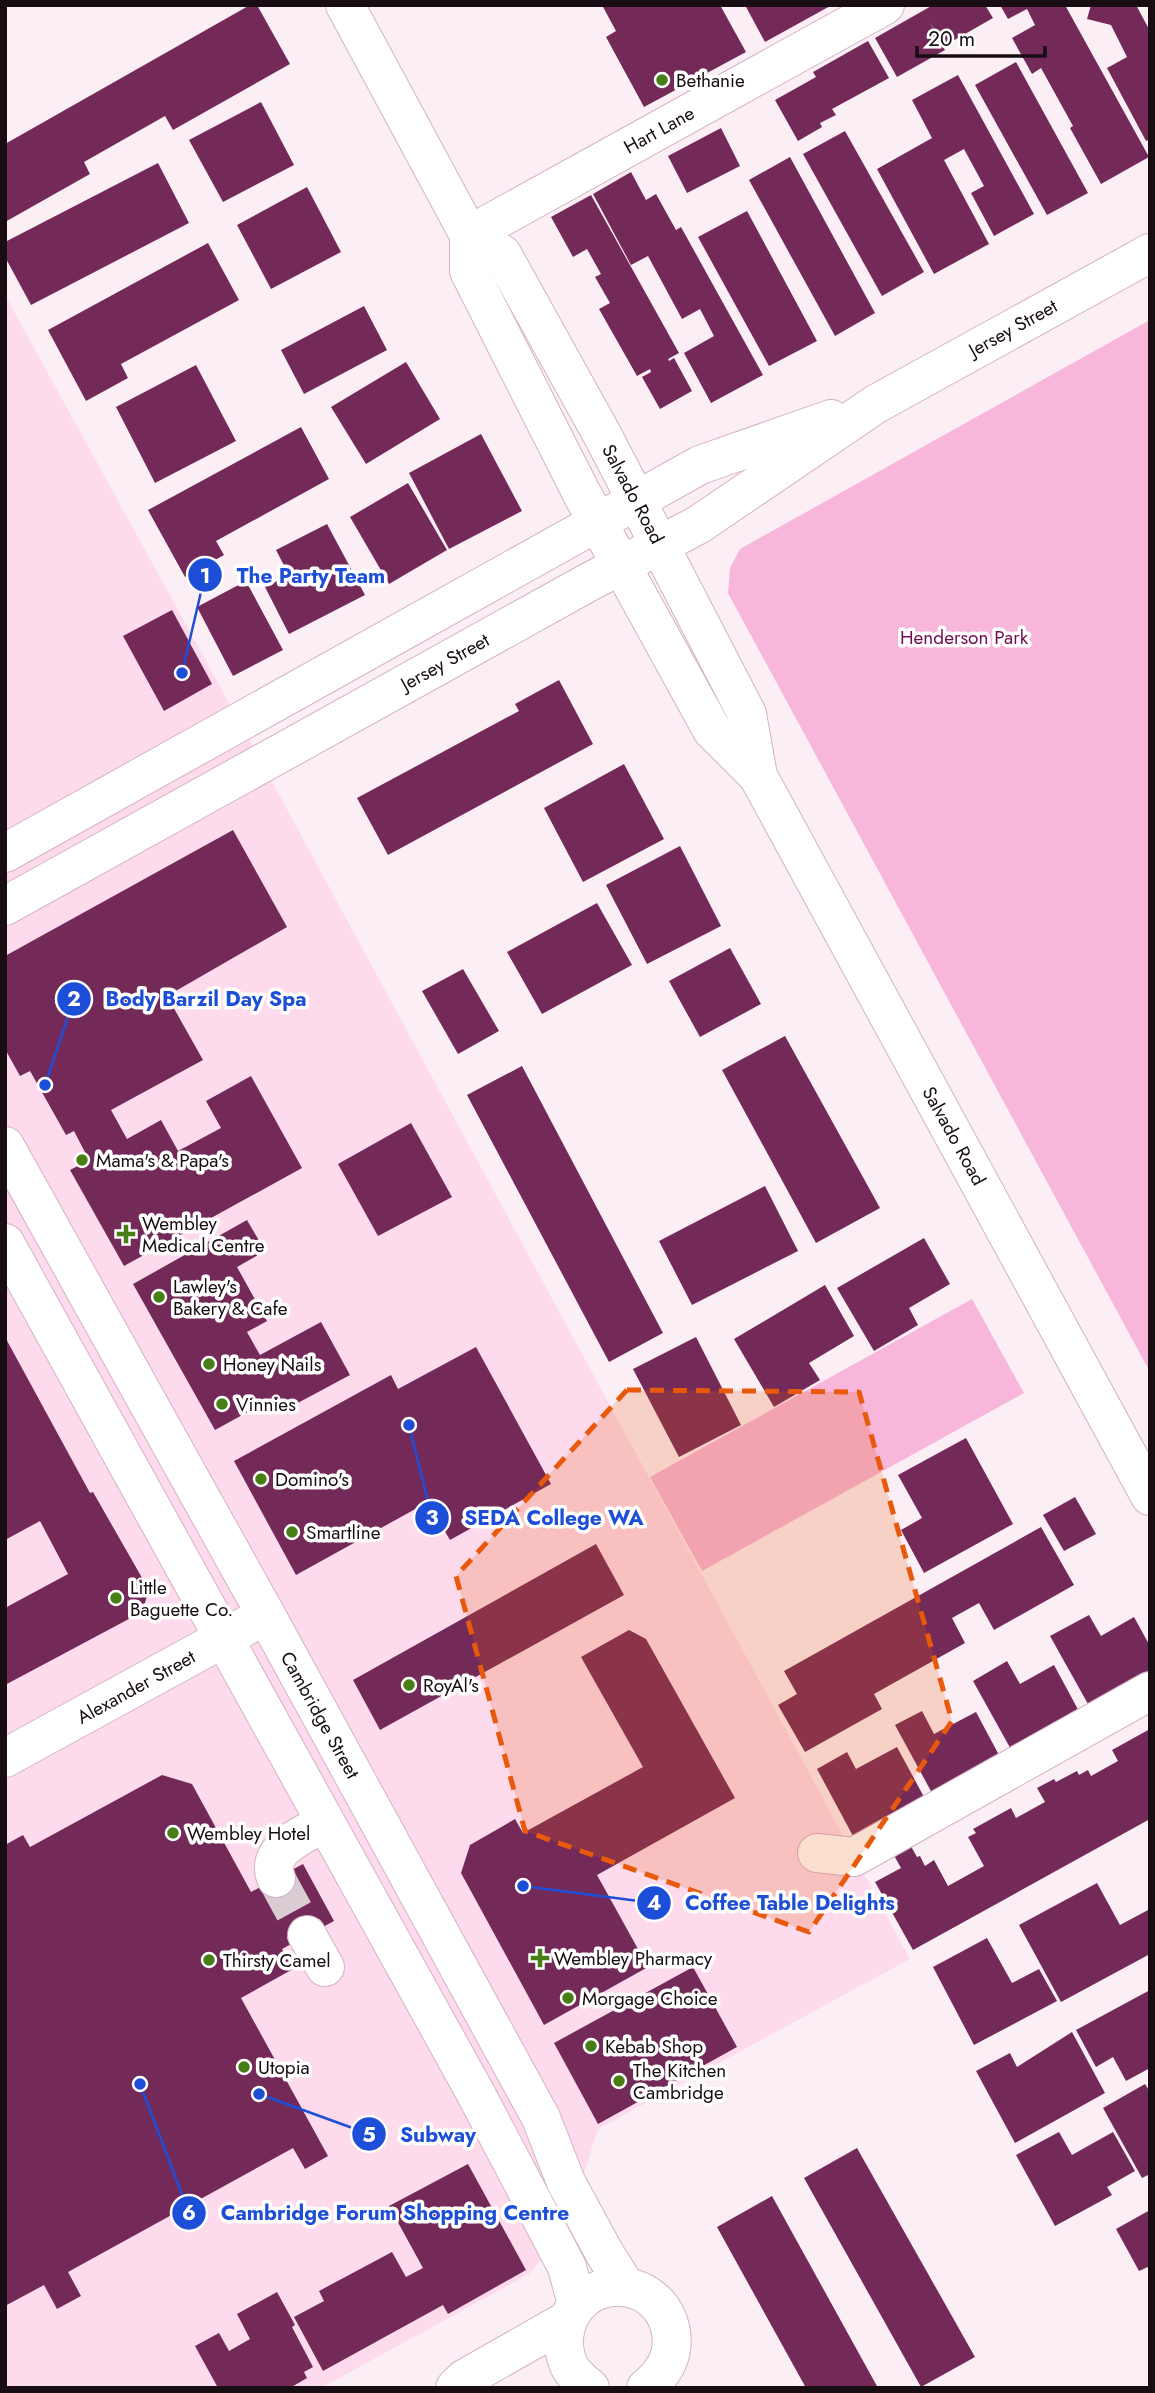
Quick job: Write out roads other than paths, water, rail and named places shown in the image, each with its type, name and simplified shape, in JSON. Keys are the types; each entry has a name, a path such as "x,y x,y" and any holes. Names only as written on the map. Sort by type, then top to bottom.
{"street":[{"name":"Salvado Road","path":"345,5 469,234 469,271 621,566 712,730 758,776 1150,1496"},
{"name":"Hart Lane","path":"469,234 885,5"},
{"name":"Salvado Road","path":"469,234 502,254 636,500 747,713 758,776"},
{"name":"Jersey Street","path":"5,906 720,511 876,404 1150,253"},
{"name":"Jersey Street","path":"5,853 700,465 876,404"},
{"name":"Cambridge Street","path":"5,1146 541,2118 566,2182 626,2287"},
{"path":"5,1243 476,2094 566,2267 571,2313 563,2347 572,2371 590,2388"},
{"name":"Alexander Street","path":"5,1758 266,1615"},
{"path":"817,1853 854,1857 1150,1691"},
{"path":"276,1878 275,1860 285,1845 325,1823"},
{"path":"455,2388 464,2379 571,2313 591,2293 608,2287 626,2287 644,2293 659,2306 669,2322 671,2350 657,2384"}],"tunnel":[{"path":"276,1878 307,1935"}],"place":[{"name":"Bethanie","path":"662,80"},
{"name":"The Party Team","path":"182,673"},
{"name":"Body Barzil Day Spa","path":"45,1085"},
{"name":"Mama's & Papa's","path":"82,1160"},
{"name":"Wembley Medical Centre","path":"126,1234"},
{"name":"Lawley's Bakery & Cafe","path":"159,1297"},
{"name":"Honey Nails","path":"209,1364"},
{"name":"Vinnies","path":"222,1404"},
{"name":"SEDA College WA","path":"409,1425"},
{"name":"Domino's","path":"261,1479"},
{"name":"Smartline","path":"292,1532"},
{"name":"Little Baguette Co.","path":"116,1598"},
{"name":"RoyAl's","path":"409,1685"},
{"name":"Wembley Hotel","path":"173,1833"},
{"name":"Coffee Table Delights","path":"523,1886"},
{"name":"Wembley Pharmacy","path":"540,1958"},
{"name":"Thirsty Camel","path":"209,1960"},
{"name":"Morgage Choice","path":"568,1998"},
{"name":"Kebab Shop","path":"591,2046"},
{"name":"Utopia","path":"244,2067"},
{"name":"The Kitchen Cambridge","path":"619,2081"},
{"name":"Cambridge Forum Shopping Centre","path":"140,2084"},
{"name":"Subway","path":"259,2094"}],"park label":[{"name":"Henderson Park","path":"964,637"}]}
